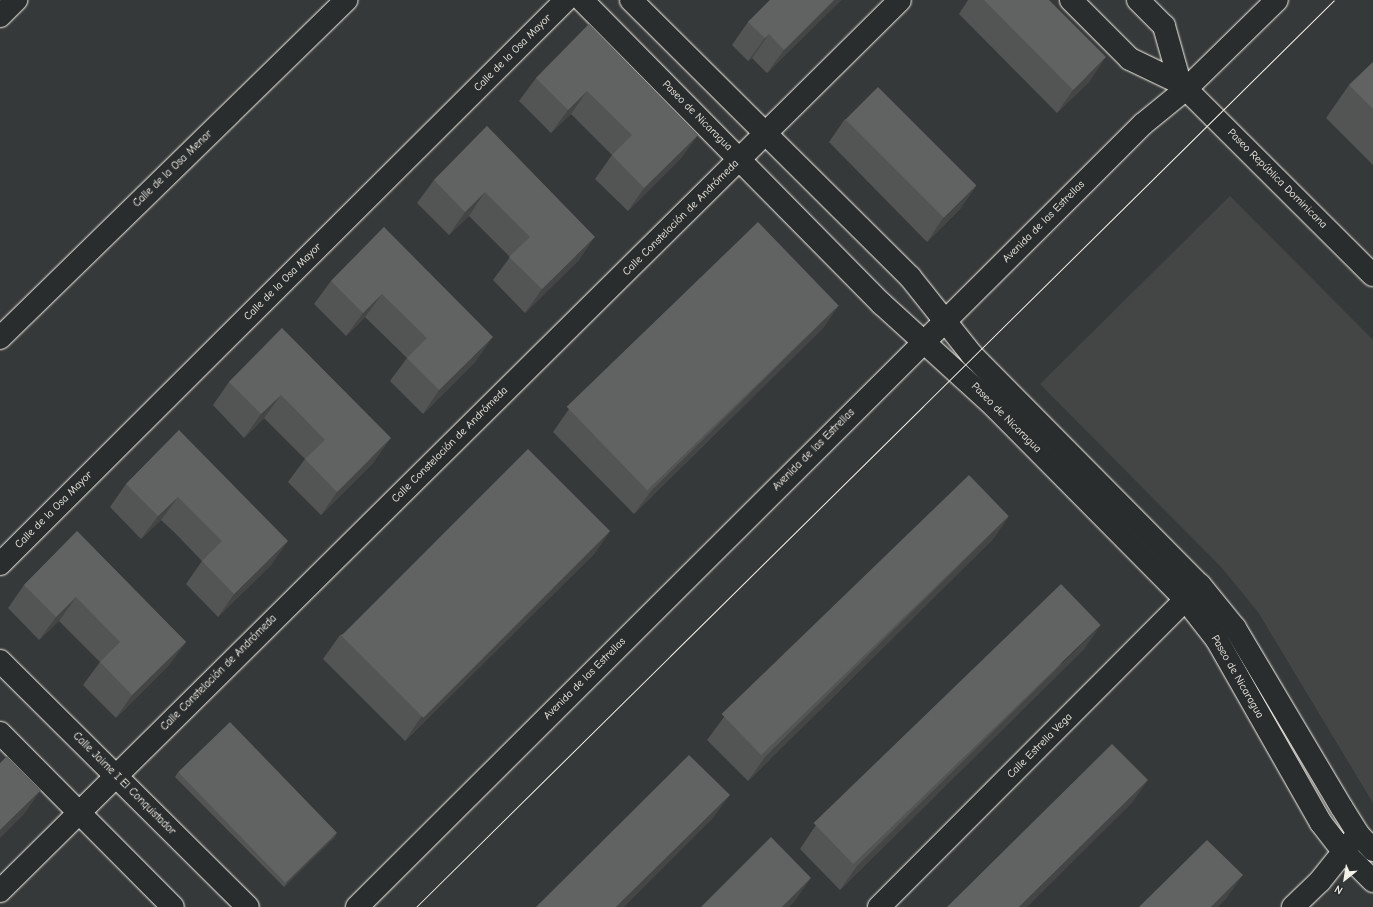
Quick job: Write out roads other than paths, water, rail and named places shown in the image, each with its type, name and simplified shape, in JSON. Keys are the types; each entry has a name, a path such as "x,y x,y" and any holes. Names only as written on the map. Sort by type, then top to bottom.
{"street":[{"path":"0,16 16,0"},
{"name":"Calle de la Osa Menor","path":"0,338 346,0"},
{"name":"Calle de la Osa Mayor","path":"0,564 566,0"},
{"name":"Paseo de Nicaragua","path":"582,0 882,304 995,407 1185,599 1217,640 1321,823 1344,852 1373,882"},
{"name":"Paseo de Nicaragua","path":"631,0 910,277 972,355 1200,585 1234,628 1358,834 1373,850"},
{"name":"Calle Constelación de Andrómeda","path":"0,891 115,775 740,160 765,133 900,0"},
{"name":"Paseo República Dominicana","path":"1071,0 1130,59 1183,86 1373,275"},
{"name":"Paseo República Dominicana","path":"1138,0 1164,26 1183,86"},
{"name":"Avenida de las Estrellas","path":"357,907 944,320 1143,124 1276,0"},
{"name":"Calle Estrella Vega","path":"879,907 1200,585"},
{"name":"Calle Jaime I El Conquistador","path":"0,661 248,907"},
{"path":"0,733 173,907"},
{"path":"1293,907 1320,881 1358,834"}],"tram line":[{"path":"416,907 1334,0"}]}
